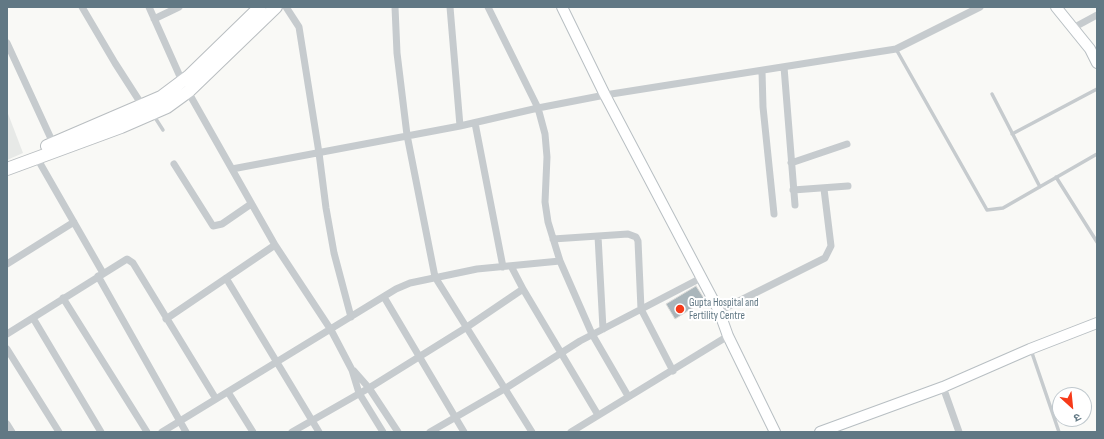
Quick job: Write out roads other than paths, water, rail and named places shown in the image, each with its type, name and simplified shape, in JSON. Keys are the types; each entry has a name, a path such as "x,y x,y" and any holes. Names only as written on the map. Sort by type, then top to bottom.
{"main road":[{"path":"7,169 167,107 260,7"},
{"path":"7,164 186,86 276,7"}],"street":[{"path":"82,7 142,105"},
{"path":"149,7 186,86 275,245 331,330 352,370 359,393 383,432"},
{"path":"154,20 179,7"},
{"path":"286,7 299,27 334,253 351,316"},
{"path":"395,7 397,53 407,135 435,277 506,388 532,432"},
{"path":"450,7 460,126"},
{"path":"488,7 538,108 545,134 547,157 545,202 552,239 592,334 628,396"},
{"path":"562,7 606,96 718,311 728,336 775,432"},
{"path":"232,169 460,126 538,108 896,49 980,7"},
{"path":"1056,7 1090,50 1097,63"},
{"path":"1073,28 1097,15"},
{"path":"7,44 53,144"},
{"path":"784,67 795,205"},
{"path":"762,71 763,107 774,214"},
{"path":"475,123 507,266 523,289 598,415"},
{"path":"791,163 847,144"},
{"path":"37,158 74,222 100,274 186,432"},
{"path":"174,164 213,226 222,224 251,204"},
{"path":"793,190 824,189 848,186"},
{"path":"718,311 825,258 831,246 824,189"},
{"path":"7,264 74,222"},
{"path":"552,239 628,234 636,237 638,241 641,309 672,371"},
{"path":"598,236 603,329"},
{"path":"166,318 275,245"},
{"path":"7,334 126,259 133,263 216,399"},
{"path":"162,432 396,289 410,283 435,277 507,266 560,261"},
{"path":"226,278 278,362 318,432"},
{"path":"430,432 506,388 592,334 701,278"},
{"path":"292,432 369,388 418,356 467,327 523,289"},
{"path":"384,297 464,432"},
{"path":"64,298 147,432"},
{"path":"33,318 101,432"},
{"path":"820,432 943,387 1030,349 1097,323"},
{"path":"571,432 728,336"},
{"path":"7,349 58,432"},
{"path":"352,370 369,388 398,432"},
{"path":"943,387 959,432"},
{"path":"228,392 253,432"},
{"path":"7,424 12,432"}],"lane":[{"path":"896,49 987,210 1003,208 1097,154"},
{"path":"1012,134 1097,89"},
{"path":"992,94 1040,186"},
{"path":"152,113 163,130"},
{"path":"1056,178 1097,242"},
{"path":"1030,349 1059,432"}],"place":[{"name":"Gupta Hospital and Fertility Centre","path":"680,309"}]}
